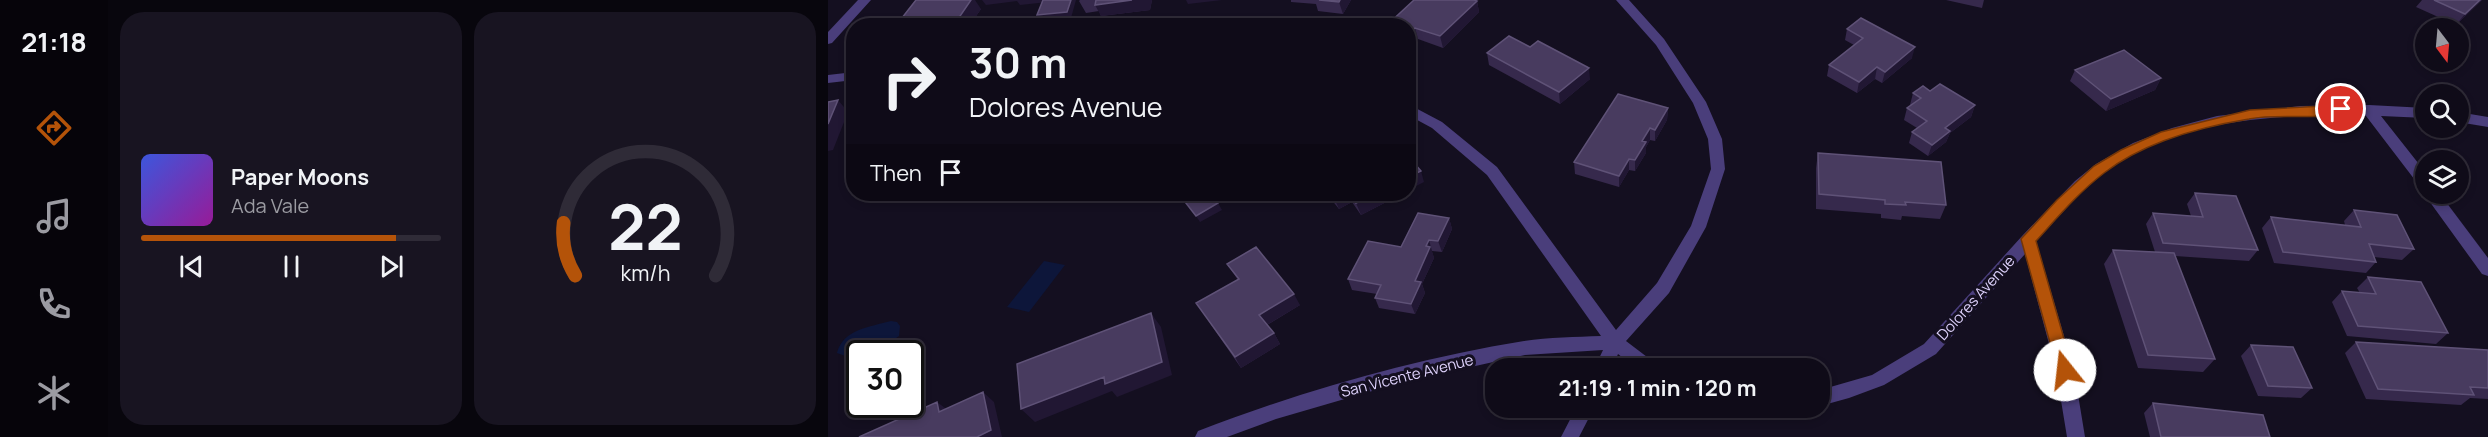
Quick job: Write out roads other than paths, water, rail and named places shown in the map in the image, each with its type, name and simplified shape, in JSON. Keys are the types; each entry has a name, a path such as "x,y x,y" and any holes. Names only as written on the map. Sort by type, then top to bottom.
{"street":[{"path":"848,18 865,0"},
{"path":"1608,358 1615,342 1663,288 1698,227 1718,168 1715,139 1699,102 1660,42 1622,0"},
{"path":"828,40 846,21"},
{"path":"828,79 846,77"},
{"name":"Dolores Avenue","path":"1830,396 1873,383 1932,348 2028,239 2099,170 2126,153 2166,135 2250,114 2310,110 2415,112"},
{"path":"2369,110 2415,170"},
{"path":"1416,113 1437,125 1492,171 1615,342 1636,358"},
{"path":"2469,119 2488,122"},
{"path":"2439,204 2488,270"},
{"path":"2028,239 2065,370 2076,437"},
{"name":"San Vicente Avenue","path":"1204,437 1276,411 1403,374 1525,348 1615,342"},
{"path":"1570,437 1579,418"}],"water":[{"path":"1044,261 1065,265 1029,312 1007,307"},
{"path":"891,321 897,322 900,326 899,336 893,340 846,340 846,356 837,353 845,339 866,327"}]}
